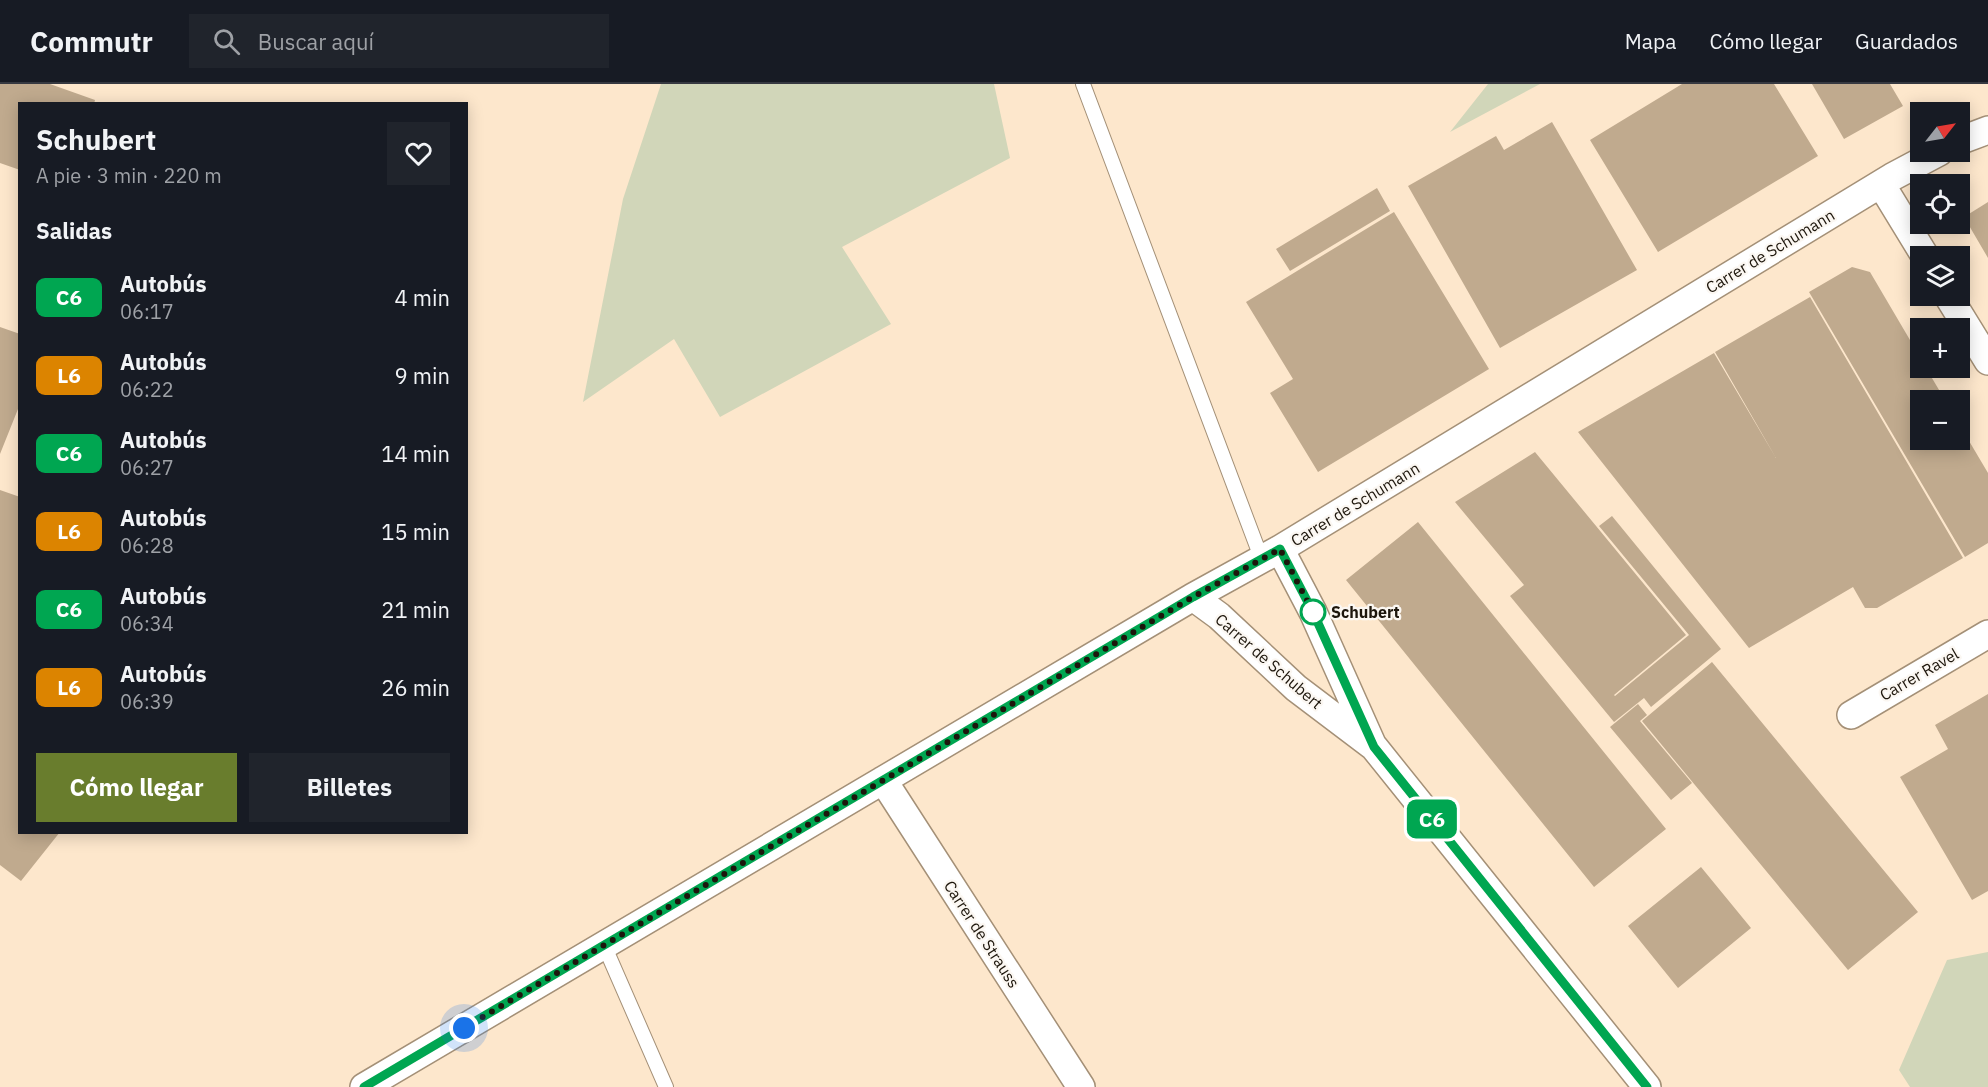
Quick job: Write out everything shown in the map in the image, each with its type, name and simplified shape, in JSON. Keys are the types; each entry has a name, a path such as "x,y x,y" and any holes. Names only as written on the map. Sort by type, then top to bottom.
{"street":[{"path":"1970,137 1988,130"},
{"name":"Carrer de Schumann","path":"364,1087 1193,597 1271,554 1921,162"},
{"path":"1881,184 1919,246"},
{"path":"1954,306 1988,361"},
{"name":"Carrer de Schubert","path":"1271,554 1313,612 1374,747"},
{"name":"Carrer de Schubert","path":"1193,597 1219,616 1296,688 1374,747 1647,1087"},
{"name":"Carrer Ravel","path":"1851,715 1988,634"},
{"name":"Carrer de Strauss","path":"883,780 1081,1087"}],"lane":[{"path":"1083,84 1271,554"},
{"path":"604,945 666,1087"}],"green space":[{"path":"661,84 994,84 1010,158 842,247 891,324 720,417 674,339 583,402 623,199"},
{"path":"1488,84 1540,84 1450,132"},
{"path":"1988,952 1988,1087 1910,1087 1899,1070 1947,960"}],"building":[{"path":"0,84 50,84 95,100 94,102 18,102 18,169 0,163"},
{"path":"1682,84 1774,84 1818,156 1658,252 1590,140"},
{"path":"1812,84 1890,84 1903,106 1844,139"},
{"path":"1552,122 1637,270 1500,348 1408,186 1496,136 1504,150"},
{"path":"1377,188 1390,211 1290,271 1276,249"},
{"path":"1988,202 1988,258 1970,227 1970,213"},
{"path":"1394,212 1489,369 1318,472 1270,393 1293,379 1246,302"},
{"path":"1852,267 1870,272 1910,340 1910,378 1932,378 1939,390 1910,390 1910,450 1970,450 1970,443 1988,473 1988,543 1965,557 1809,292"},
{"path":"1810,297 1963,558 1877,608 1865,608 1853,587 1749,648 1578,432 1714,353 1776,458 1715,352"},
{"path":"0,327 18,333 18,409 0,454"},
{"path":"1535,452 1686,635 1614,695 1689,635 1599,526 1612,516 1721,649 1651,707 1644,698 1614,722 1510,596 1524,585 1455,502"},
{"path":"0,490 18,496 18,834 58,834 21,881 0,865"},
{"path":"1418,522 1666,829 1594,887 1346,580"},
{"path":"1712,662 1918,912 1848,970 1642,721"},
{"path":"1988,694 1988,891 1972,900 1900,777 1948,749 1935,725"},
{"path":"1638,704 1647,715 1640,721 1692,783 1671,800 1610,727"},
{"path":"1701,867 1751,928 1678,988 1628,926"}],"bus line":[{"name":"C6","path":"364,1087 1193,597 1280,549 1313,612 1374,747 1647,1087"}],"place":[{"name":"Schubert","path":"1313,612"}],"route":[{"path":"464,1028 1193,597 1280,549 1313,612"}]}
